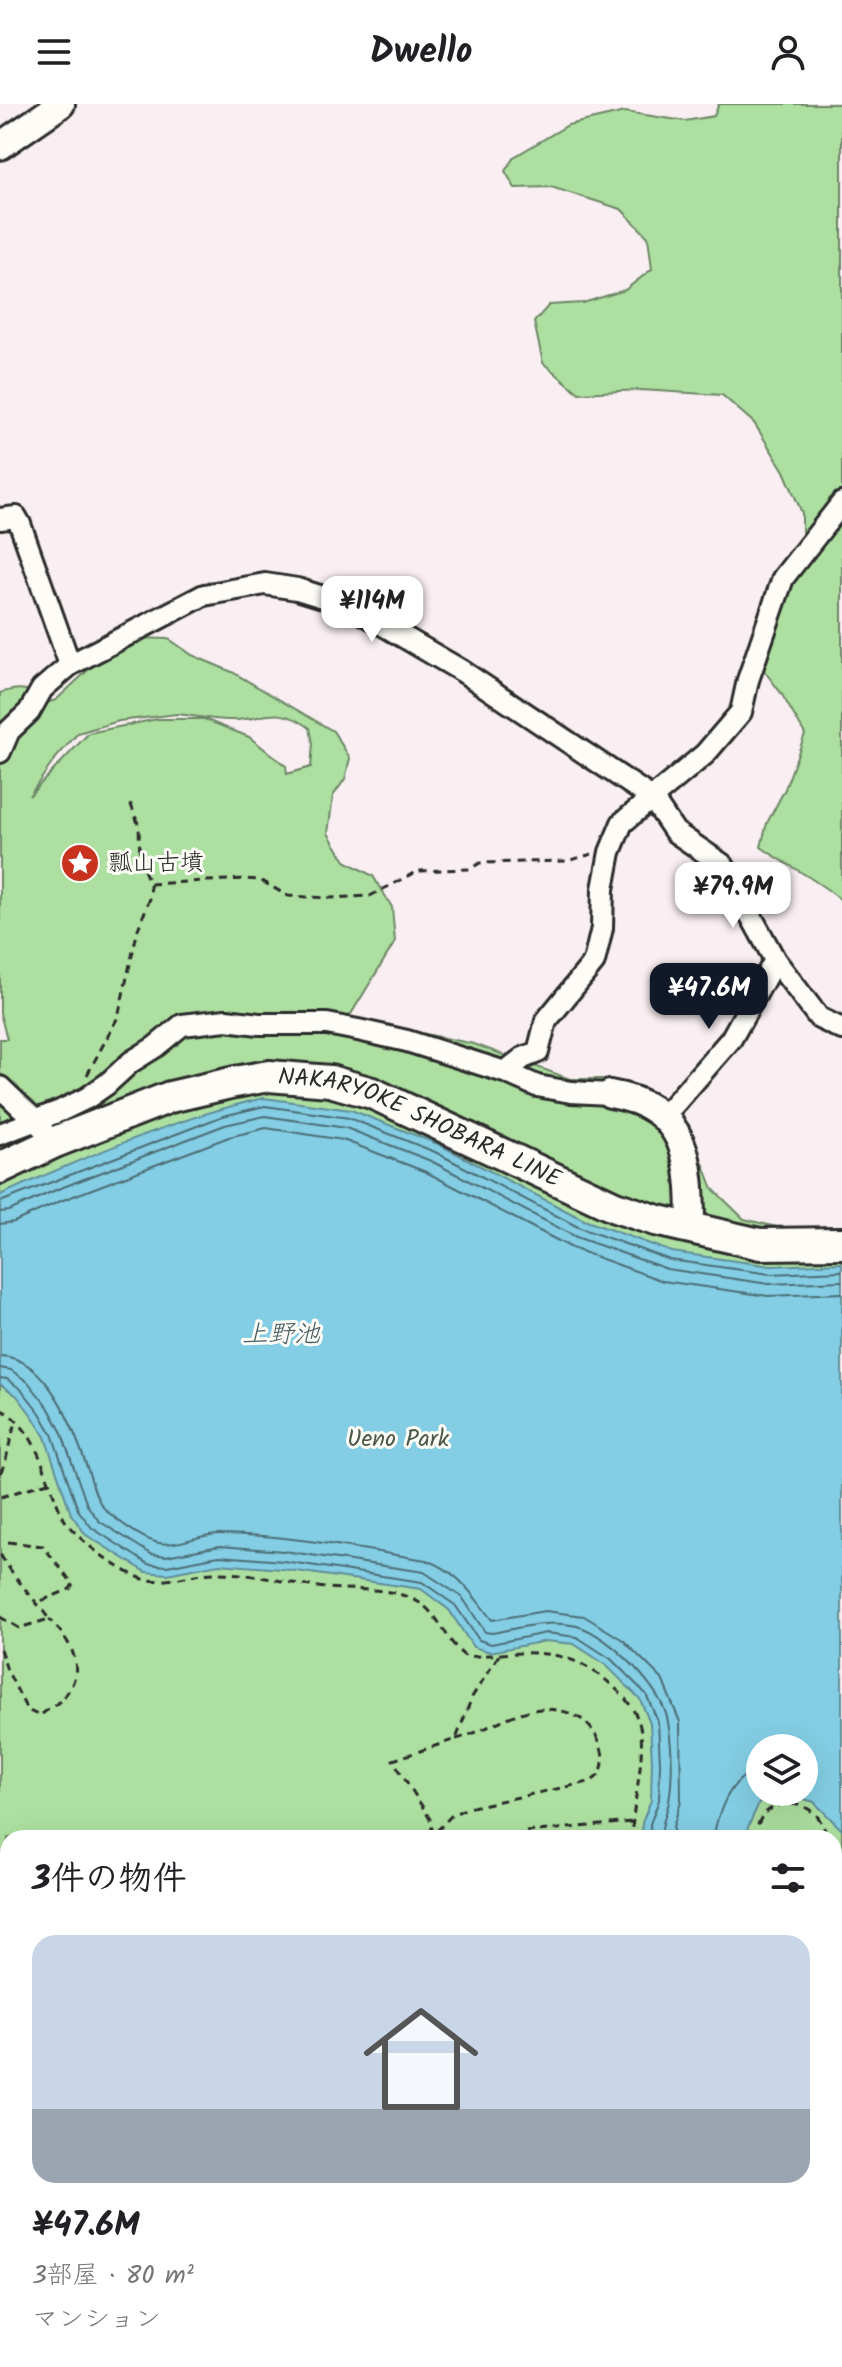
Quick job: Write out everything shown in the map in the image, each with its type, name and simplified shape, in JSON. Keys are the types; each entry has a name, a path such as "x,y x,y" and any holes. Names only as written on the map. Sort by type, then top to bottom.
{"main road":[{"name":"NAKARYOKE SHOBARA LINE","path":"0,1168 55,1142 170,1097 269,1076 330,1081 372,1093 615,1207 691,1229 760,1244 842,1243"}],"street":[{"path":"0,146 61,104"},
{"path":"505,1072 523,1058 538,1052 546,1021 594,962 602,928 603,889 610,852 622,823 705,754 741,712 748,680 783,578 842,503"},
{"path":"0,519 16,517 20,524 70,665"},
{"path":"0,752 9,731 29,712 42,689 70,665 204,595 265,584 297,589 349,605 517,706 652,798 675,832 723,865 775,960 819,1018 842,1029"},
{"path":"664,1116 731,1039 775,960"},
{"path":"0,1134 87,1098 182,1025 214,1021 327,1024 407,1041 505,1072 537,1086 633,1098 664,1116 686,1155 691,1181 691,1229"},
{"path":"0,1087 36,1119 55,1142"}],"path":[{"path":"79,1082 87,1075 118,1017 134,945 149,904 150,884 140,861 139,826 130,802"},
{"path":"150,884 245,879 260,880 288,896 370,896 418,871 470,869 480,863 567,861 610,852"},
{"path":"0,1409 17,1422 33,1444 64,1517 76,1535 135,1576 152,1582 215,1573 241,1574 321,1588 409,1597 424,1605 458,1651 466,1657 547,1653 566,1656 609,1682 625,1697 641,1730 632,1830"},
{"path":"0,1473 7,1457 8,1441 17,1422"},
{"path":"1,1497 51,1481"},
{"path":"8,1542 43,1546 73,1584 70,1589 36,1603"},
{"path":"0,1554 72,1645 77,1670 71,1686 60,1702 40,1716 27,1710 0,1649"},
{"path":"0,1617 19,1628 49,1619"},
{"path":"456,1739 472,1697 499,1655"},
{"path":"433,1830 430,1819 393,1760 469,1736 517,1713 546,1709 560,1711 576,1715 594,1732 601,1745 603,1769 597,1778 467,1808 452,1815 439,1830"},
{"path":"757,1830 761,1818 775,1805 790,1804 805,1807 816,1815 824,1830"},
{"path":"547,1830 632,1822"}],"green space":[{"path":"719,104 842,104 842,901 761,847 767,823 785,789 805,734 760,665 802,540 802,513 784,471 754,423 722,395 641,390 579,393 543,363 534,322 549,305 583,303 625,290 652,269 648,237 621,209 551,187 515,188 505,171 514,157 568,125 625,112 685,121 714,116"},
{"name":"Ueno Park","path":"137,638 169,639 192,655 232,672 333,731 350,758 345,779 333,796 328,833 345,861 373,876 392,907 395,942 351,1014 334,1029 387,1029 425,1034 474,1044 570,1079 610,1079 648,1091 682,1126 700,1155 713,1189 744,1219 798,1232 842,1234 842,1830 0,1830 0,1039 7,1039 0,1013 0,693 25,690 46,703 56,700 103,656","holes":["177,714 239,720 269,715 298,720 310,728 313,744 311,767 287,774 286,766 249,737 204,719 157,719 89,733 29,796 78,733 119,721"]}],"water":[{"name":"上野池","path":"264,1098 351,1110 438,1144 584,1220 672,1252 771,1266 842,1263 842,1830 818,1806 818,1734 746,1734 746,1806 758,1806 747,1830 642,1830 651,1800 650,1723 640,1699 606,1665 574,1644 546,1641 490,1652 473,1647 449,1610 421,1589 282,1569 219,1564 167,1574 146,1572 86,1535 71,1514 45,1437 17,1396 0,1384 0,1195 130,1140 197,1116"}],"place":[{"name":"瓢山古墳","path":"80,863"}]}
